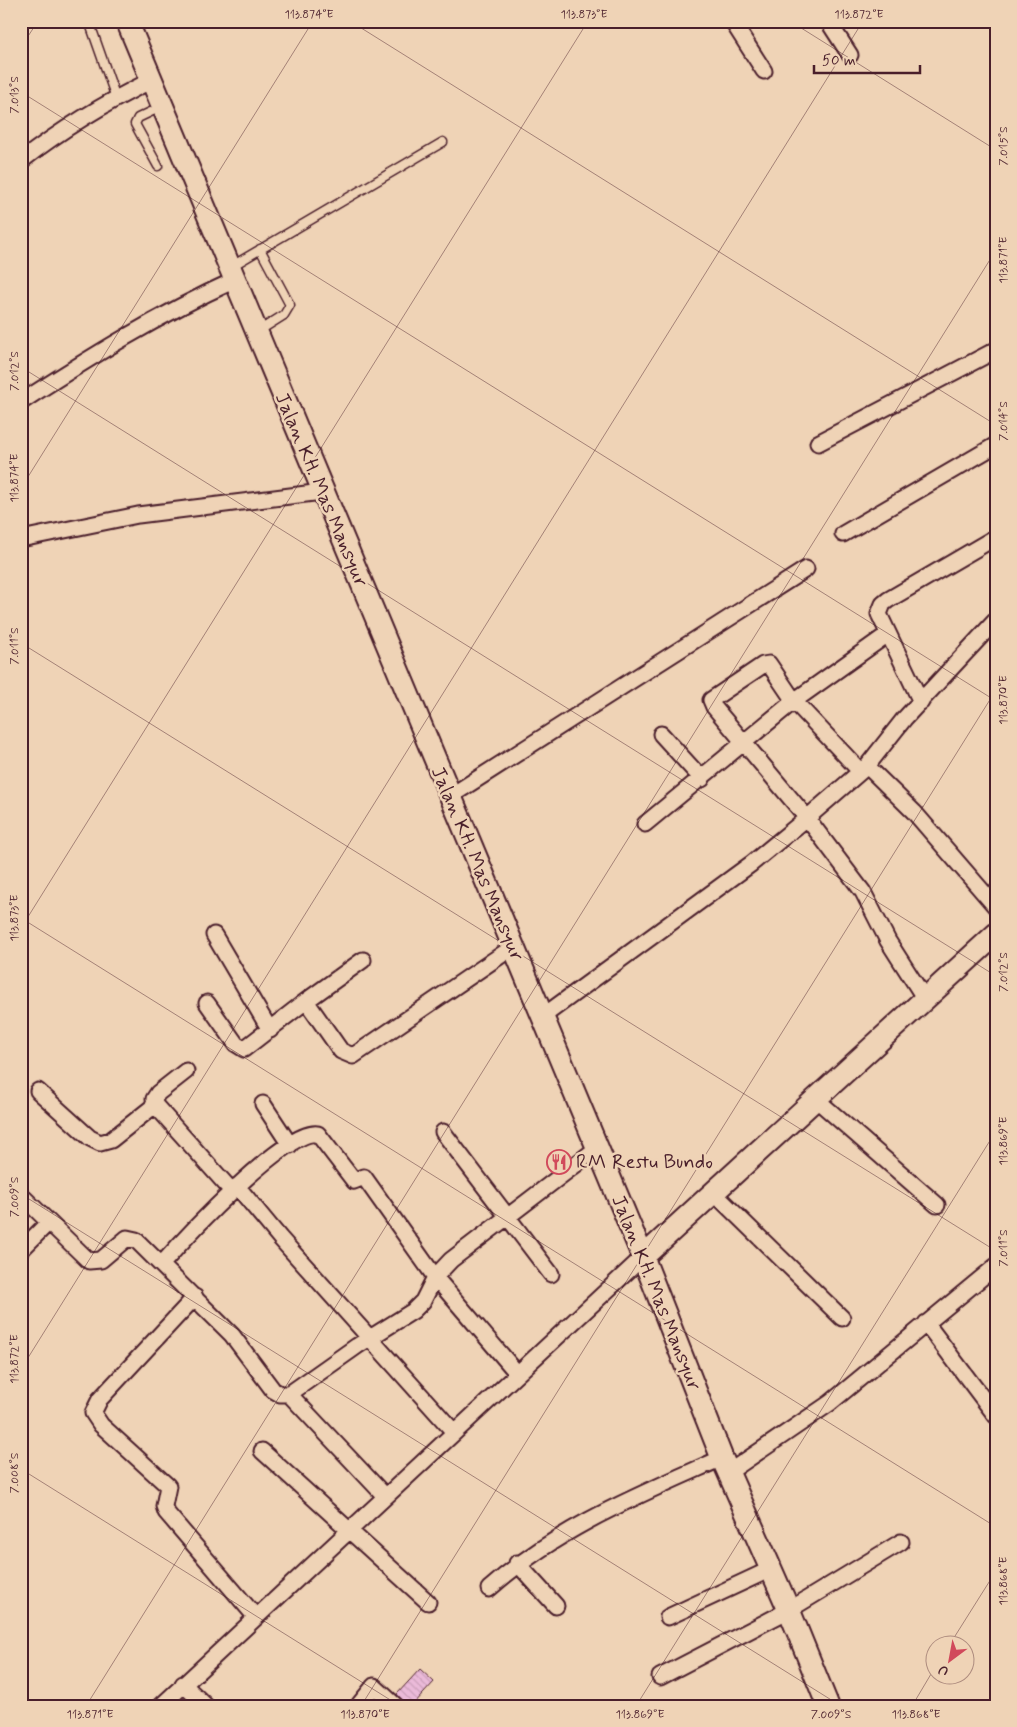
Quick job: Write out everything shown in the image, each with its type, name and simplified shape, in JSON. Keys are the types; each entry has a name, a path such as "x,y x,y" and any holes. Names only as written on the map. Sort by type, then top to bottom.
{"street":[{"name":"Jalan KH. Mas Mansyur","path":"127,21 449,797 643,1257 726,1465 789,1610 828,1706"},
{"path":"732,21 764,71"},
{"path":"828,21 850,55"},
{"path":"21,161 55,135 116,98 152,80"},
{"path":"21,402 199,296 231,274"},
{"path":"818,443 996,350"},
{"path":"842,534 996,445"},
{"path":"21,539 138,515 322,492"},
{"path":"920,702 879,614 883,604 996,537"},
{"path":"449,797 806,569"},
{"path":"542,1017 751,864 807,818 863,768 920,702 996,620"},
{"path":"645,824 794,702 888,634"},
{"path":"925,999 888,941 863,892 807,818 711,704 711,700 766,664 771,666 794,702 863,768 914,812 996,907"},
{"path":"661,734 702,779"},
{"path":"160,1706 255,1616 351,1531 385,1496 713,1192 996,934"},
{"path":"214,935 270,1030"},
{"path":"306,1002 342,1052 353,1056 512,947"},
{"path":"207,1003 236,1044 241,1048 248,1048 363,960"},
{"path":"38,1091 90,1138 100,1143 111,1140 155,1105 156,1095 186,1071"},
{"path":"816,1100 937,1205"},
{"path":"263,1104 290,1145"},
{"path":"155,1105 280,1238 454,1432"},
{"path":"443,1132 551,1274"},
{"path":"162,1264 234,1188 290,1145 310,1134 321,1137 354,1181 364,1177 434,1277 517,1374"},
{"path":"21,1195 89,1261 102,1260 121,1242 130,1238 136,1240 232,1335 273,1390 280,1394 289,1394 418,1307 434,1277 451,1260 507,1215 596,1149"},
{"path":"713,1192 842,1318"},
{"path":"21,1250 48,1222"},
{"path":"489,1589 518,1563 614,1506 726,1465 830,1403 996,1266"},
{"path":"195,1297 100,1399 93,1413 101,1425 168,1486 164,1506 166,1512 255,1616"},
{"path":"926,1323 990,1395 996,1416"},
{"path":"289,1394 385,1496"},
{"path":"262,1451 428,1602"},
{"path":"660,1677 789,1610 901,1542"},
{"path":"518,1563 556,1606"},
{"path":"668,1617 771,1569"},
{"path":"183,1684 206,1706"},
{"path":"358,1706 374,1686 396,1706"}],"lane":[{"path":"89,21 116,98"},
{"path":"158,166 135,124 138,118 163,107"},
{"path":"231,274 260,249 443,142"},
{"path":"256,333 284,315 290,304 260,249"}],"building":[{"path":"420,1669 434,1682 412,1706 405,1706 397,1694"}],"place":[{"name":"RM Restu Bundo","path":"559,1162"}]}
